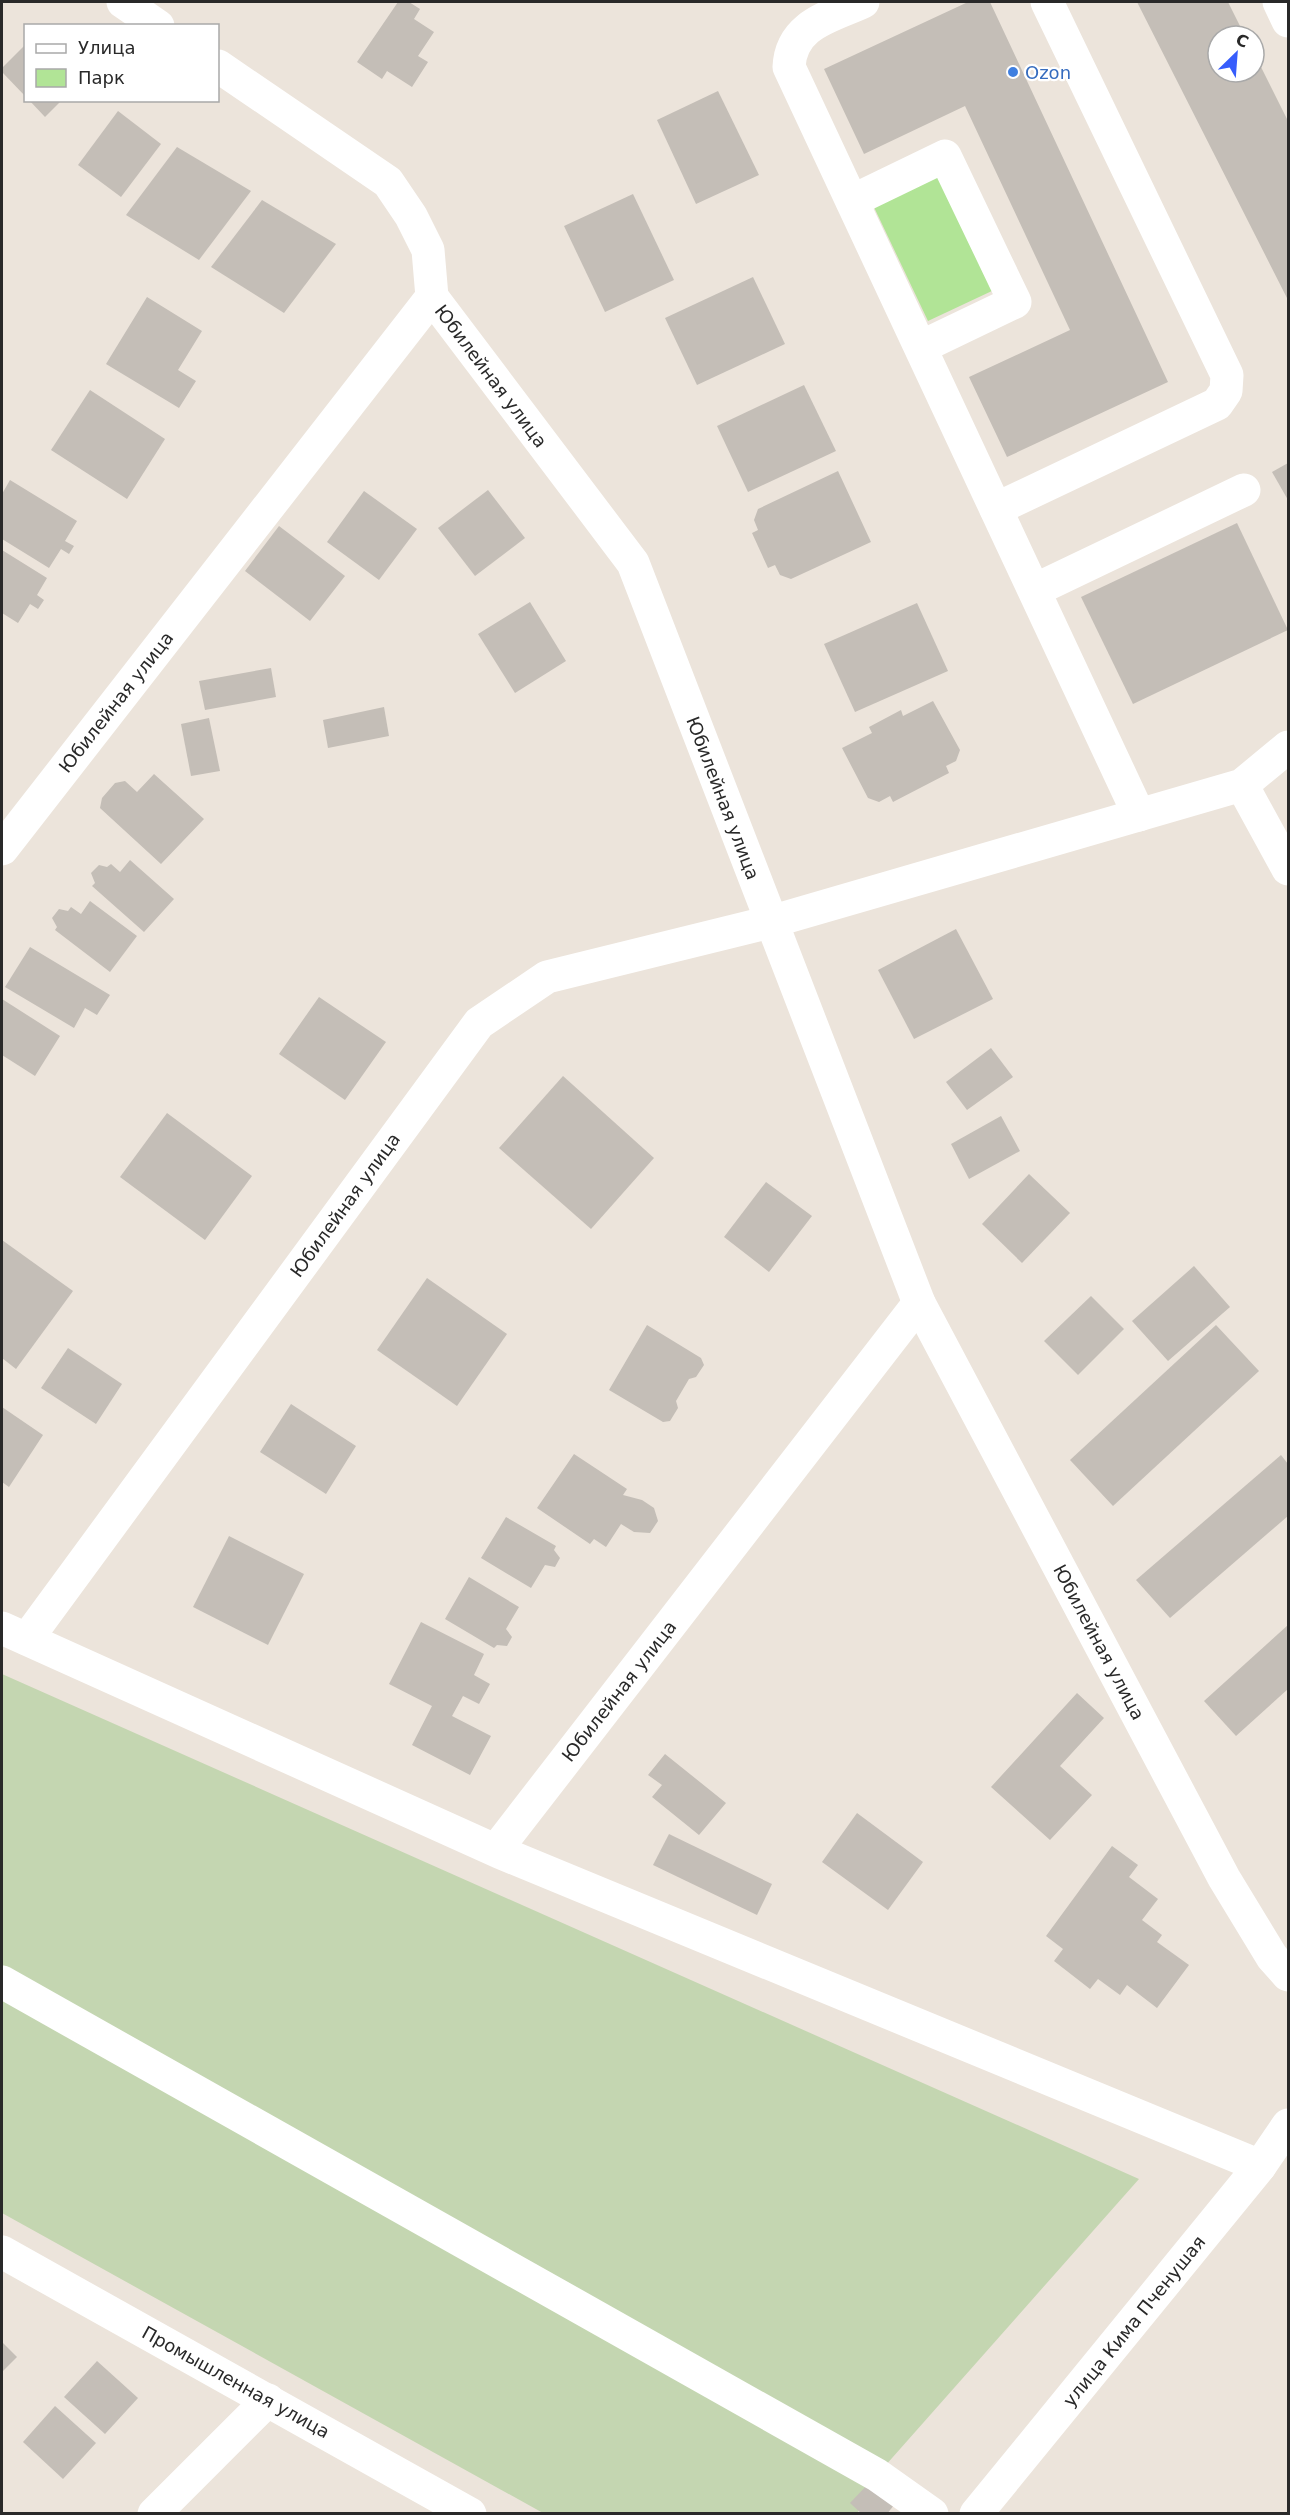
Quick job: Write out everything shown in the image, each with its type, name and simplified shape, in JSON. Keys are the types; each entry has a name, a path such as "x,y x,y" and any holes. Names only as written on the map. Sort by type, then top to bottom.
{"street":[{"path":"123,2 155,24"},
{"path":"863,2 806,29 796,39 790,54 789,66 1139,815"},
{"path":"996,509 1217,404 1226,391 1227,375 1047,2"},
{"path":"1278,2 1288,21"},
{"path":"219,67 388,182 411,216 428,250 432,297"},
{"path":"852,201 945,156 1015,302 921,347"},
{"name":"Юбилейная улица","path":"2,849 432,297 633,563 919,1303 1224,1878 1272,1957 1288,1974"},
{"path":"1035,590 1244,490"},
{"path":"770,922 1242,785 1288,747"},
{"path":"1242,785 1288,869"},
{"name":"Юбилейная улица","path":"14,1634 479,1023 548,977 770,922"},
{"name":"Юбилейная улица","path":"496,1850 919,1303"},
{"path":"14,1634 496,1850 1260,2166"},
{"path":"2,1982 877,2475 932,2514"},
{"name":"улица Кима Пченушая","path":"976,2514 1260,2166 1288,2126"},
{"name":"Промышленная улица","path":"2,2252 470,2514"},
{"path":"154,2514 268,2400"}],"green space":[{"path":"938,172 994,290 928,321 872,203"},
{"path":"2,1674 1139,2179 877,2475 857,2514 543,2513 2,2213"}],"building":[{"path":"398,2 409,2 420,9 414,19 434,32 418,56 428,62 412,87 387,71 382,79 357,62"},
{"path":"968,2 990,2 1168,382 1007,457 969,377 1070,330 965,106 864,154 824,69"},
{"path":"1137,2 1228,2 1239,24 1206,24 1206,84 1266,84 1266,77 1288,121 1288,300"},
{"path":"24,46 24,95 2,72 2,68"},
{"path":"718,91 759,175 696,204 657,120"},
{"path":"31,102 60,102 45,117"},
{"path":"118,111 161,144 121,197 78,165"},
{"path":"177,147 251,191 199,260 126,215"},
{"path":"633,194 674,280 605,312 564,226"},
{"path":"262,200 336,244 284,313 211,267"},
{"path":"753,277 785,344 697,385 665,318"},
{"path":"147,297 202,331 178,370 196,381 179,408 106,364"},
{"path":"804,385 836,451 748,492 717,426"},
{"path":"90,390 165,439 127,499 51,450"},
{"path":"1288,463 1288,500 1272,472"},
{"path":"838,471 871,542 791,579 780,575 775,565 768,568 752,533 758,530 754,520 758,509"},
{"path":"10,480 77,521 65,541 74,546 69,554 61,549 49,568 2,539 2,494"},
{"path":"488,490 525,538 475,576 438,528"},
{"path":"364,491 417,529 379,580 327,542"},
{"path":"1237,523 1288,630 1133,704 1081,597"},
{"path":"279,526 345,576 310,621 245,571"},
{"path":"2,550 47,578 37,595 44,600 38,609 30,604 18,623 2,613"},
{"path":"530,602 566,661 515,693 478,634"},
{"path":"917,603 948,671 855,712 824,644"},
{"path":"271,668 276,697 205,710 199,681"},
{"path":"933,701 960,750 956,761 946,766 949,773 893,802 890,796 879,802 868,798 842,748 872,733 869,727 901,710 903,716"},
{"path":"384,707 389,736 328,748 323,720"},
{"path":"209,718 220,771 191,776 181,724"},
{"path":"154,774 204,819 161,864 100,808 102,798 115,783 125,781 137,792"},
{"path":"130,860 174,899 144,932 92,886 95,883 91,873 99,865 107,867 111,864 120,872"},
{"path":"90,901 137,936 110,972 55,930 57,927 52,918 59,909 68,911 71,907 81,914"},
{"path":"956,929 993,999 914,1039 878,970"},
{"path":"30,947 110,995 97,1015 85,1008 74,1028 5,987"},
{"path":"319,997 386,1042 345,1100 279,1054"},
{"path":"2,999 60,1036 35,1076 2,1055"},
{"path":"991,1048 1013,1077 967,1110 946,1082"},
{"path":"563,1076 654,1158 591,1229 499,1148"},
{"path":"167,1113 252,1176 205,1240 120,1177"},
{"path":"1001,1116 1020,1151 969,1179 951,1144"},
{"path":"1029,1174 1070,1213 1022,1263 982,1224"},
{"path":"766,1182 812,1216 769,1272 724,1237"},
{"path":"2,1240 73,1291 16,1369 2,1358"},
{"path":"1194,1266 1230,1307 1168,1361 1132,1321"},
{"path":"427,1278 507,1334 457,1406 377,1350"},
{"path":"1091,1296 1124,1329 1078,1375 1044,1341"},
{"path":"647,1325 701,1358 704,1365 696,1377 689,1379 676,1401 678,1408 670,1421 663,1422 609,1390"},
{"path":"1216,1325 1259,1371 1113,1506 1070,1460"},
{"path":"68,1348 122,1384 96,1424 41,1388"},
{"path":"291,1404 356,1446 326,1494 260,1452"},
{"path":"2,1407 43,1435 9,1487 2,1482"},
{"path":"574,1454 627,1489 623,1495 642,1500 654,1508 658,1521 650,1533 634,1532 621,1524 606,1547 594,1539 590,1544 537,1508"},
{"path":"1281,1455 1288,1464 1288,1516 1170,1618 1136,1580"},
{"path":"506,1517 556,1546 554,1550 560,1558 555,1567 545,1565 531,1588 481,1558"},
{"path":"229,1536 304,1574 268,1645 193,1607"},
{"path":"469,1577 519,1607 506,1629 512,1637 507,1646 497,1645 494,1648 445,1619"},
{"path":"421,1622 484,1654 474,1675 490,1684 479,1704 463,1696 452,1716 491,1736 470,1775 412,1745 432,1706 389,1684"},
{"path":"1288,1625 1288,1689 1236,1736 1204,1701"},
{"path":"1077,1693 1104,1718 1060,1766 1092,1795 1050,1840 991,1787"},
{"path":"665,1754 726,1803 699,1835 652,1797 662,1785 648,1775"},
{"path":"857,1813 923,1862 888,1910 822,1862"},
{"path":"669,1834 772,1884 757,1915 653,1865"},
{"path":"1112,1846 1138,1865 1129,1877 1158,1899 1142,1920 1162,1935 1157,1942 1189,1965 1157,2008 1127,1985 1120,1995 1098,1979 1090,1989 1054,1961 1063,1949 1046,1936"},
{"path":"2,2342 17,2357 2,2372"},
{"path":"97,2361 138,2398 105,2434 64,2397"},
{"path":"55,2406 96,2443 63,2479 23,2442"},
{"path":"870,2482 894,2505 887,2514 862,2514 850,2503"}],"place":[{"name":"Ozon","path":"1013,72"}]}
